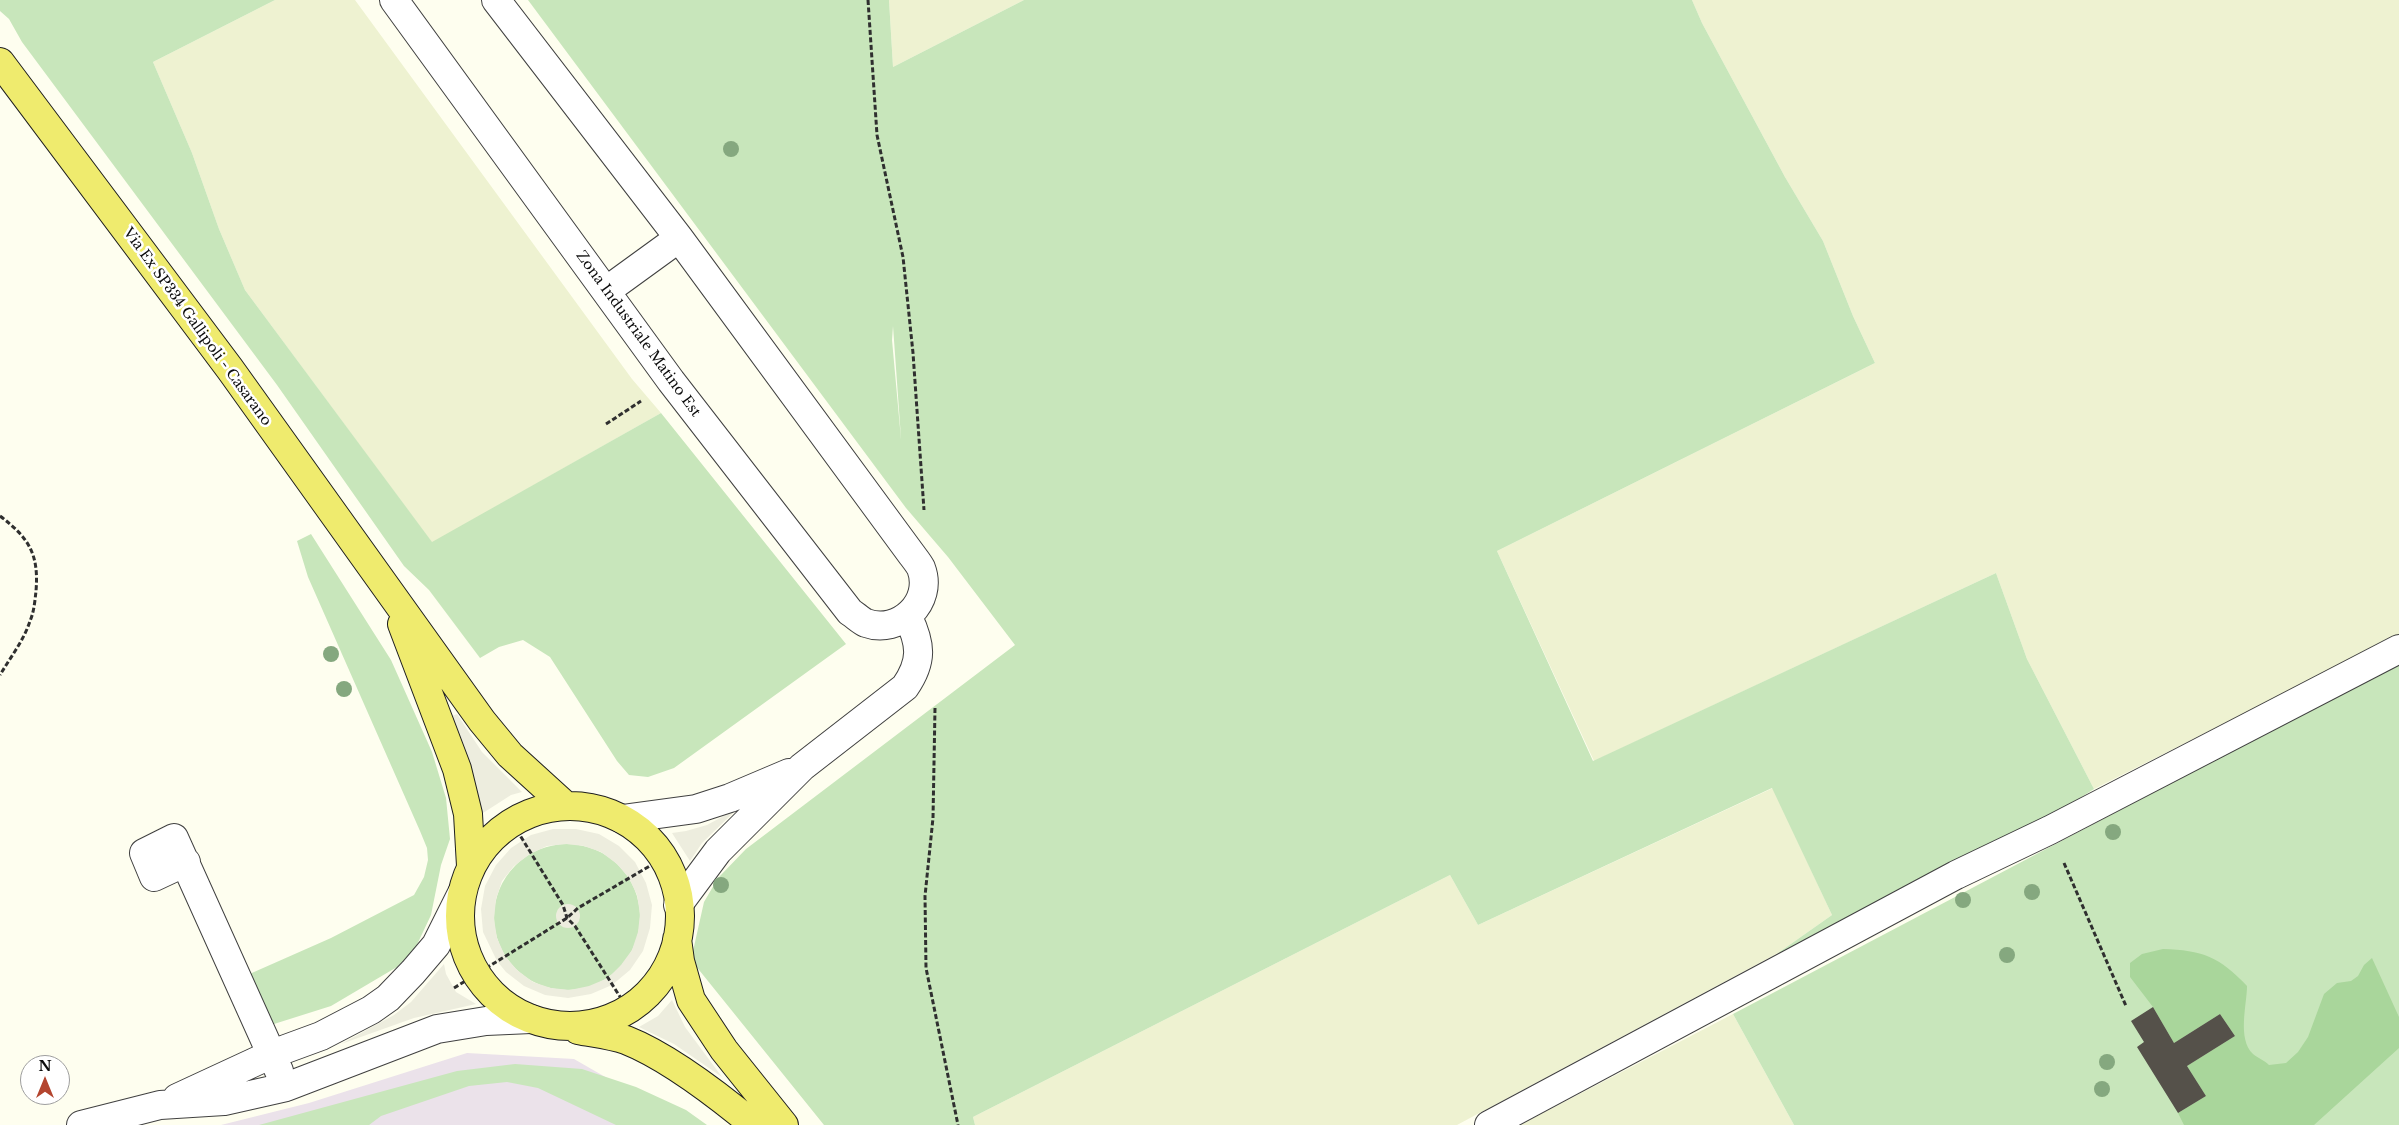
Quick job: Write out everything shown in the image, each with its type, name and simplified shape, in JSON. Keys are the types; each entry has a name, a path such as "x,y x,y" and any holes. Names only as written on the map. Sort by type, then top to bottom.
{"main road":[{"name":"Via Ex SP334 Gallipoli - Casarano","path":"0,62 230,370 482,721 510,755 566,806"},
{"name":"Via Ex SP334 Gallipoli - Casarano","path":"391,594 457,769 468,814 471,866"},
{"path":"543,1022 580,1025 604,1020 628,1009 648,992 665,971 675,946 680,919 669,854 622,819 595,808 566,806 507,815 471,866 462,893 460,921 464,949 465,981 497,998 510,1008 543,1022 626,1040 669,1063 719,1096 754,1125"},
{"path":"677,936 680,961 691,1000 724,1050 784,1125"}],"street":[{"name":"Zona Industriale Matino Est","path":"394,0 671,381 850,612 865,623 881,626 896,623 908,617"},
{"path":"496,0 680,238 921,569 923,588 918,605 908,617 918,637 919,652 912,676 905,687 802,767 718,851 678,905"},
{"path":"606,291 680,238"},
{"path":"1489,1125 1956,874 2050,830 2399,649"},
{"path":"622,819 696,809 730,798 802,767"},
{"path":"186,862 236,980 286,1087"},
{"path":"153,1113 272,1054 321,1036 371,1010 388,998 436,945 462,893"},
{"path":"81,1125 224,1101 286,1087 437,1029 486,1021 543,1022"}],"path":[{"path":"606,424 671,381"},
{"path":"0,516 11,524 28,543 36,559 37,576 30,621 0,675"},
{"path":"507,815 562,906 567,918 576,926 628,1009"},
{"path":"2050,830 2126,1006"},
{"path":"465,981 567,918 578,908 669,854"}],"shaded area":[{"path":"457,714 482,752 522,792 511,795 483,813 464,745 452,716"},
{"path":"731,812 733,813 702,843 690,861 672,833 707,825"},
{"path":"553,829 576,829 599,834 619,846 635,862 646,883 652,905 650,928 643,951 630,970 612,985 591,994 568,998 545,995 524,986 506,972 497,961 483,932 481,909 485,886 496,865 511,848 531,835","holes":["566,844 584,846 601,852 617,864 629,878 637,895 640,914 638,932 632,950 608,978 589,986 570,990 551,988 533,982 517,970 505,956 497,938 494,919 496,899 502,881 514,866 530,854 547,846"]},
{"path":"568,904 573,905 579,911 579,921 573,927 568,928 563,927 557,921 556,916 557,911 563,905"},
{"path":"444,964 446,974 456,992 476,1004 414,1018 341,1044 394,1015 411,1002"},
{"path":"672,1000 685,1027 722,1077 674,1044 639,1027 658,1016"},
{"path":"467,1053 574,1059 689,1125 221,1125 309,1103"}],"green space":[{"path":"0,0 275,0 153,62 192,153 219,229 245,290 432,542 661,413 846,644 674,768 648,777 629,775 617,761 550,657 523,640 499,647 480,658 429,590 404,566 277,385 22,42 9,19 0,11"},
{"path":"275,0 355,0 632,379 661,413 432,543 245,290 219,229 192,153 153,62"},
{"path":"528,0 889,0 893,67 1024,0 1692,0 1702,23 1785,177 1823,241 1853,316 1875,363 1497,551 1593,761 1996,573 2027,659 2094,789 2066,807 1788,953 1778,953 1832,915 1772,788 1478,925 1450,875 973,1117 975,1125 824,1125 691,960 704,902 718,878 746,849 1015,645 948,557 906,508","holes":["893,326 901,439 892,340"]},
{"path":"889,0 1024,0 893,67"},
{"path":"1692,0 2399,0 2399,635 2094,789 2027,659 1996,573 1594,761 1497,551 1875,363 1853,316 1823,241 1785,177 1702,23"},
{"path":"311,534 391,660 432,752 446,798 450,839 441,865 431,915 414,951 397,967 331,1006 274,1024 245,976 331,938 414,895 424,877 428,860 427,848 420,831 308,577 297,541"},
{"path":"2399,663 2399,1125 1794,1125 1733,1014"},
{"path":"1773,788 1832,915 1778,953 1457,1125 975,1125 973,1117 1450,875 1478,925"},
{"path":"567,844 595,850 618,866 634,889 640,917 634,945 618,968 595,984 567,990 539,984 516,968 500,945 494,917 500,889 516,866 539,850"},
{"path":"2163,949 2189,951 2210,957 2228,968 2247,986 2244,1021 2245,1040 2253,1054 2269,1065 2286,1063 2298,1052 2308,1037 2324,994 2337,983 2351,981 2358,976 2364,965 2372,958 2399,1017 2399,1048 2314,1125 2184,1125 2178,1113 2206,1096 2187,1066 2235,1036 2220,1014 2174,1043 2153,1007 2130,977 2130,963 2142,954"},
{"path":"1733,1014 1794,1125 1520,1125"},
{"path":"515,1064 582,1069 636,1087 686,1110 707,1125 616,1125 538,1088 507,1082 469,1086 381,1116 369,1125 259,1125 457,1071"}],"building":[{"path":"2153,1007 2174,1043 2220,1014 2235,1036 2187,1066 2206,1096 2178,1113 2137,1047 2144,1042 2131,1021"}]}
